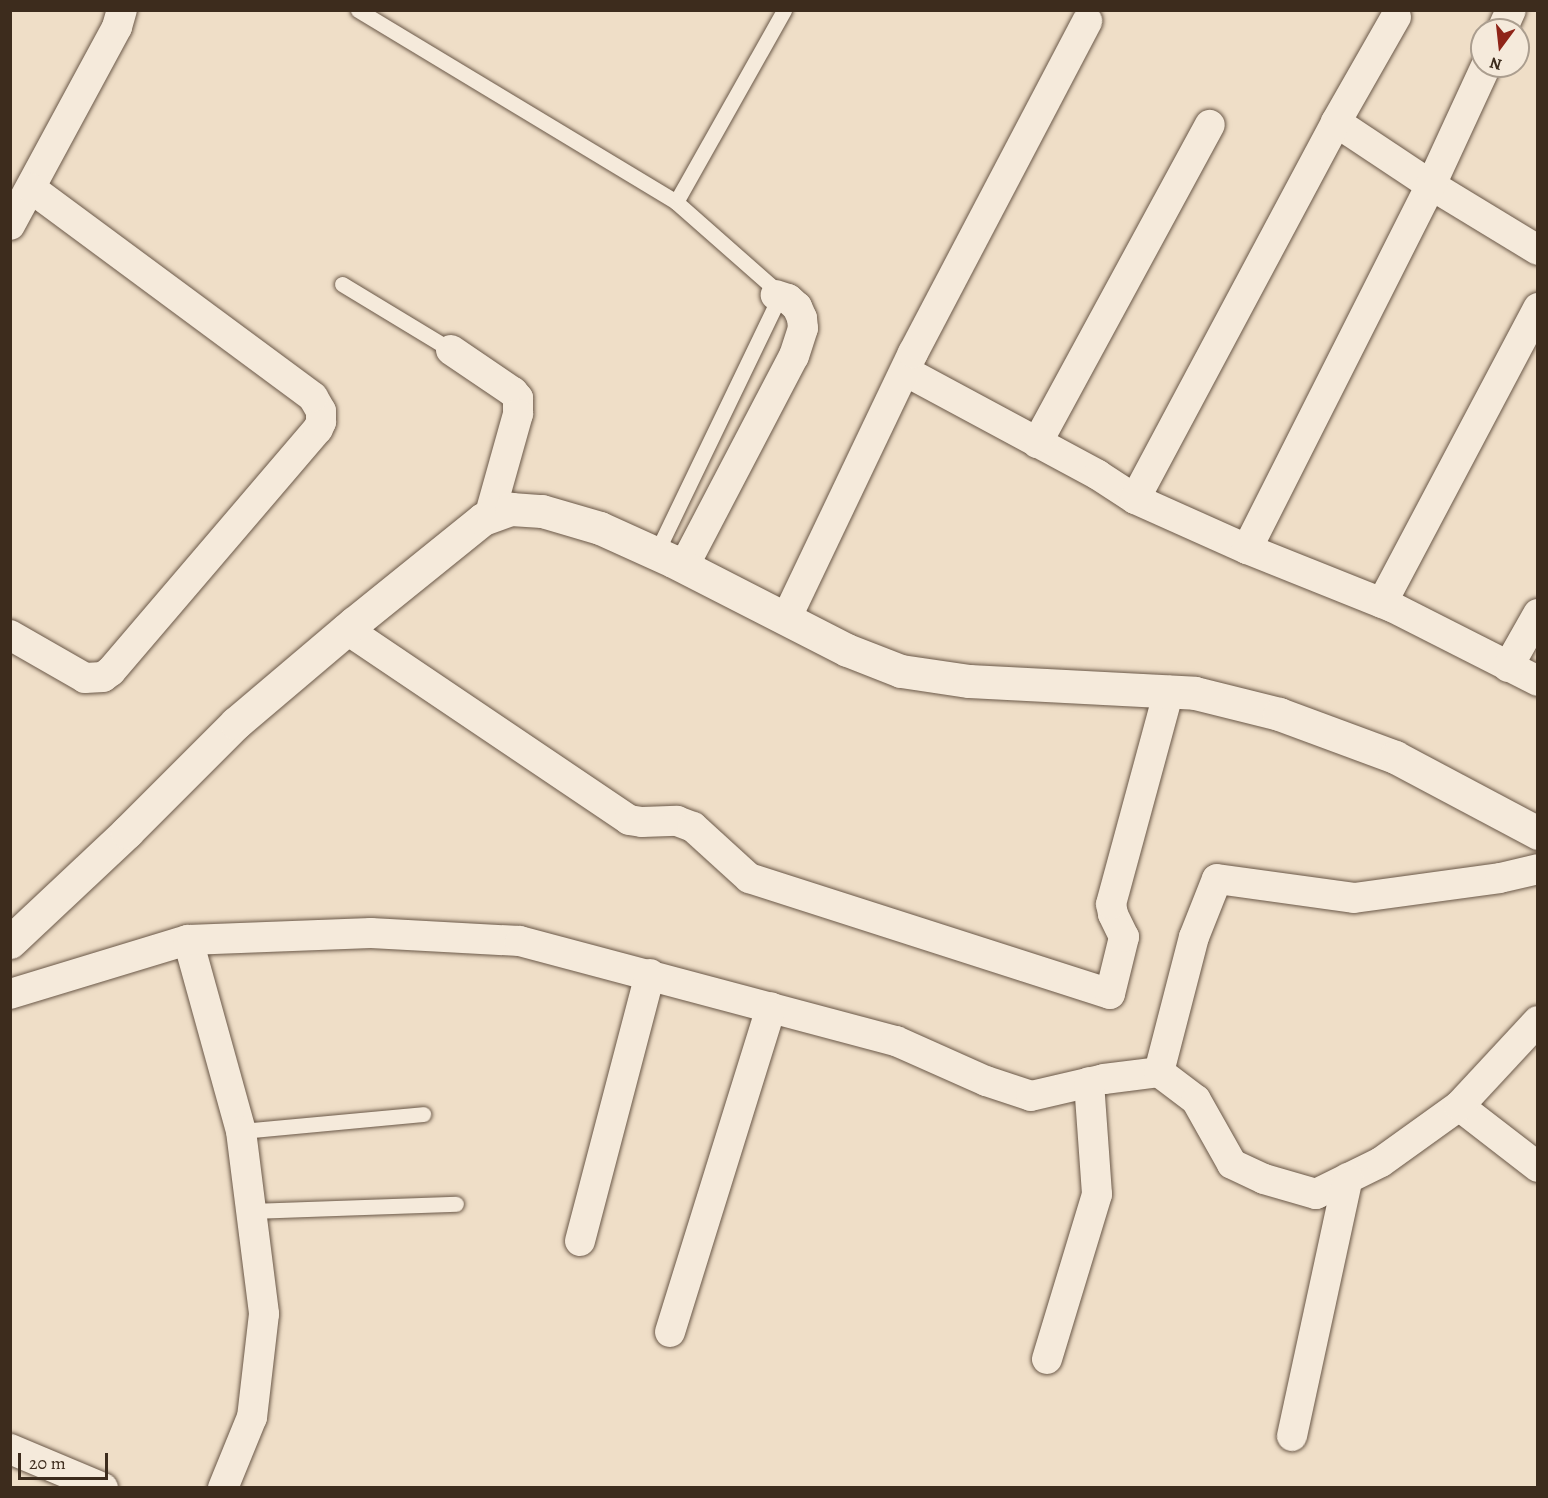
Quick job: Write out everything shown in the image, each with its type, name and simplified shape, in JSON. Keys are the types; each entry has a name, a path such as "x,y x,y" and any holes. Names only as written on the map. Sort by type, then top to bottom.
{"main road":[{"path":"10,942 127,832 236,723 346,629 483,519 511,509 542,511 600,528 670,560 847,650 901,671 969,681 1195,693 1280,714 1395,757 1538,833"}],"street":[{"path":"10,225 117,27 122,10"},
{"path":"1135,499 1336,122 1396,17"},
{"path":"786,619 905,371 1087,21"},
{"path":"1247,549 1431,185 1480,78"},
{"path":"1336,122 1431,185 1538,250"},
{"path":"1037,443 1210,125"},
{"path":"10,635 85,678 103,677 111,671 318,429 321,422 321,411 313,397 31,188"},
{"path":"670,560 794,356 803,328 802,318 797,307 788,299 776,296"},
{"path":"1382,603 1538,308"},
{"path":"451,350 513,392 518,398 518,414 489,517"},
{"path":"905,371 1135,499 1247,549 1382,603 1538,681"},
{"path":"1509,667 1538,614"},
{"path":"346,629 628,820 635,822 677,821 693,827 749,878 1110,994 1124,937 1113,914 1111,904 1169,691"},
{"path":"1159,1072 1194,937 1217,879 1354,898 1500,878 1538,869"},
{"path":"10,994 188,940 371,933 520,941 896,1041 986,1081 1031,1096 1089,1082 1159,1072 1196,1100 1232,1164 1264,1179 1316,1194 1381,1162 1459,1106 1538,1021"},
{"path":"188,940 241,1131 264,1314 252,1417 223,1488"},
{"path":"580,1242 650,974"},
{"path":"670,1332 771,1007"},
{"path":"1047,1359 1097,1194 1089,1082"},
{"path":"1459,1106 1538,1167"},
{"path":"1292,1436 1348,1178"},
{"path":"10,1449 103,1488"}],"lane":[{"path":"358,10 676,202 770,285 776,296 776,304 670,560"},
{"path":"676,202 784,10"},
{"path":"342,284 451,350"},
{"path":"241,1131 423,1114"},
{"path":"251,1211 456,1204"}]}
